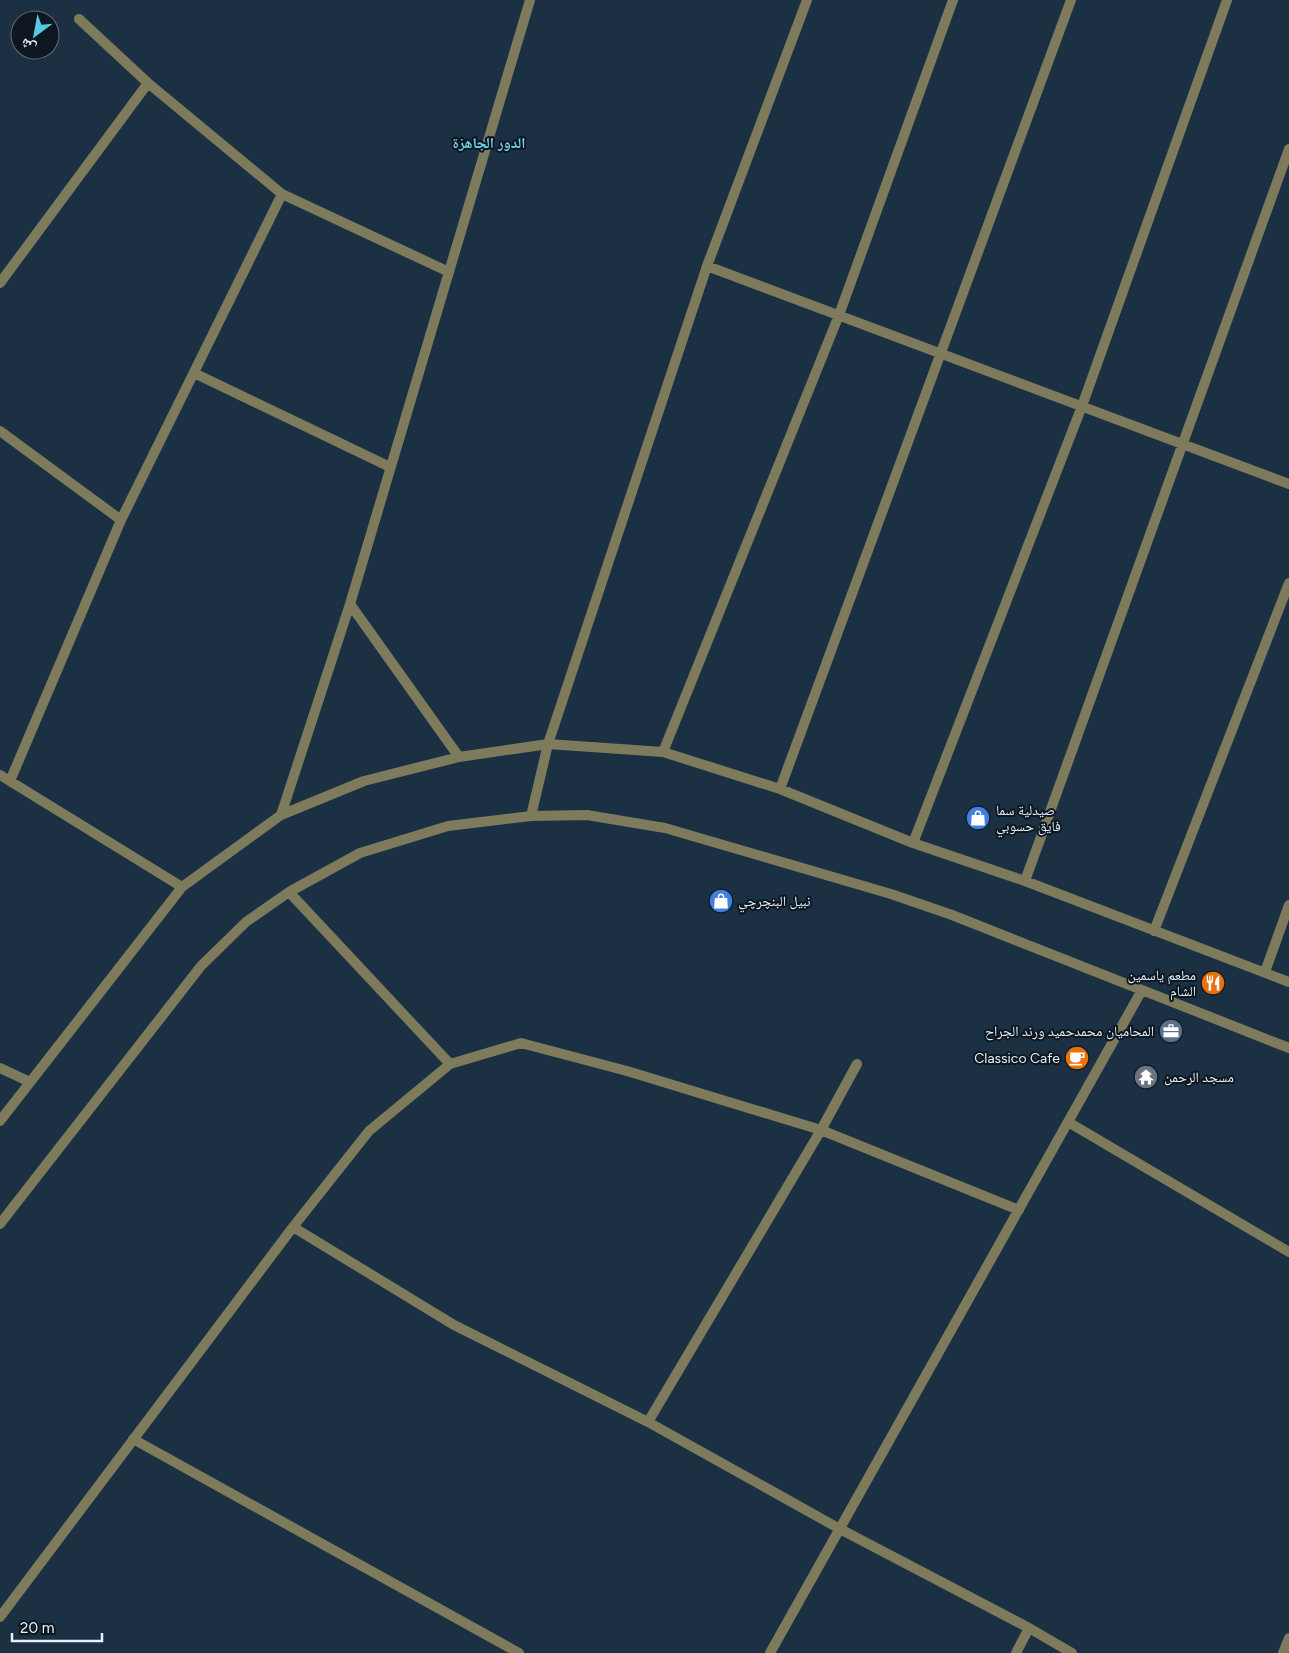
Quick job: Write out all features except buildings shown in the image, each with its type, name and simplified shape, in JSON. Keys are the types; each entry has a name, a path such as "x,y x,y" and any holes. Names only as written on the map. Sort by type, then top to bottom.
{"street":[{"path":"281,816 350,604 530,0"},
{"path":"531,816 548,744 707,266 807,0"},
{"path":"663,752 839,315 953,0"},
{"path":"780,790 1071,0"},
{"path":"913,843 1082,406 1227,0"},
{"path":"79,20 148,83 282,194 449,272"},
{"path":"0,283 148,83"},
{"path":"1025,881 1289,149"},
{"path":"10,781 121,520 282,194"},
{"path":"707,266 1289,484"},
{"path":"194,373 390,467"},
{"path":"0,431 121,520"},
{"path":"1154,931 1289,583"},
{"path":"350,604 459,757"},
{"path":"0,1121 182,887 281,816 364,782 459,757 548,744 663,752 780,790 913,843 1025,881 1289,982"},
{"path":"0,775 182,887"},
{"path":"0,1224 200,966 246,922 290,892 360,853 448,826 531,816 587,815 674,831 891,894 952,915 1289,1048"},
{"path":"290,892 450,1064"},
{"path":"1265,972 1289,905"},
{"path":"770,1653 1142,990"},
{"path":"0,1616 293,1228 369,1131 450,1064 521,1043 627,1071 821,1130 1019,1210"},
{"path":"648,1422 821,1130 857,1064"},
{"path":"0,1068 30,1082"},
{"path":"1068,1122 1289,1252"},
{"path":"293,1228 454,1325 648,1422 840,1529 1029,1628 1072,1653"},
{"path":"133,1439 500,1649 519,1653"},
{"path":"1016,1653 1029,1628"},
{"path":"1283,1653 1289,1638"}],"place":[{"name":"صيدلية سما فايق حسوبي","path":"978,818"},
{"name":"نبيل البنچرچي","path":"721,901"},
{"name":"مطعم ياسمين الشام","path":"1213,983"},
{"name":"المحاميان محمدحميد ورند الجراح","path":"1171,1031"},
{"name":"Classico Cafe","path":"1077,1058"},
{"name":"مسجد الرحمن","path":"1146,1077"}],"district":[{"name":"الدور الجاهزة","path":"489,143"}]}
